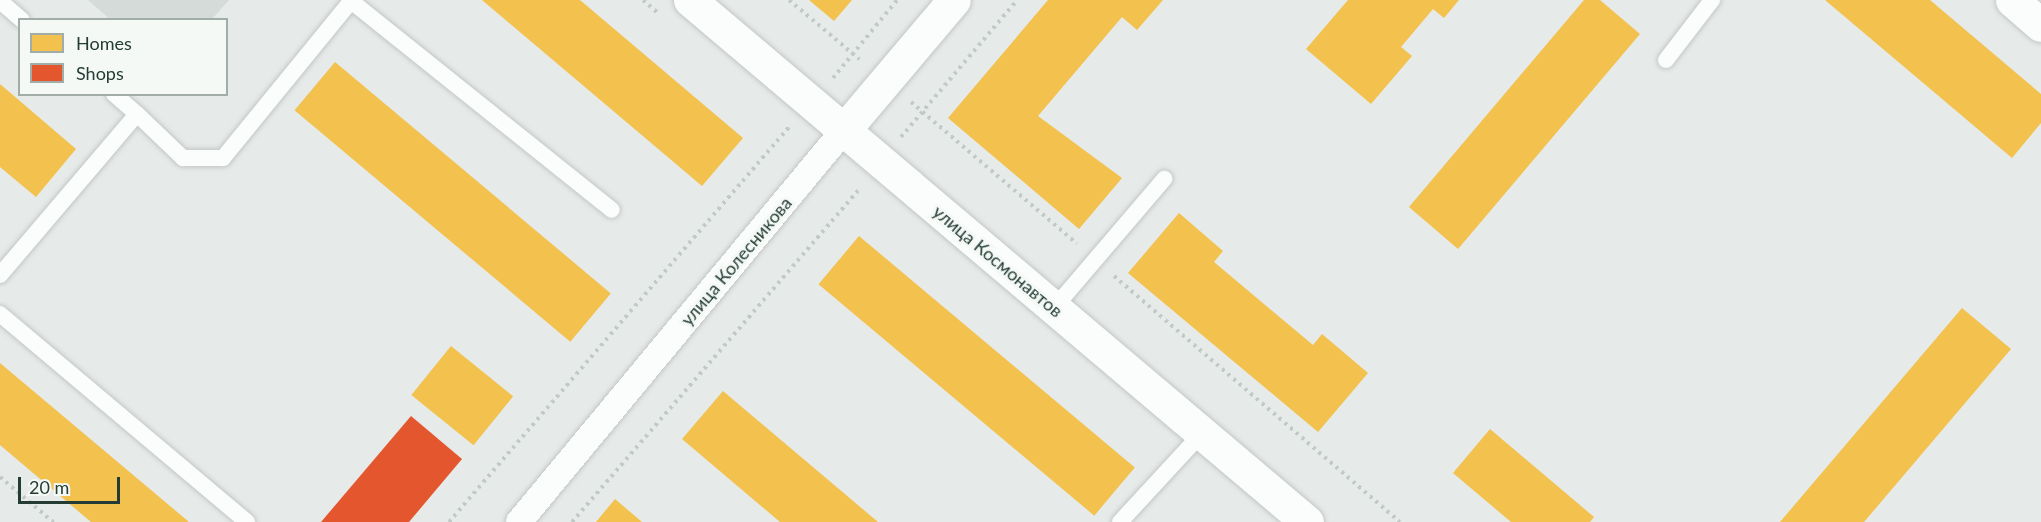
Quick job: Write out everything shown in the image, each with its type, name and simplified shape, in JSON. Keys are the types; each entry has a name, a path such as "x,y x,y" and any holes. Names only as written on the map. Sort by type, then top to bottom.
{"street":[{"name":"улица Космонавтов","path":"690,0 1307,522"},
{"name":"улица Колесникова","path":"519,522 954,0"},
{"path":"2012,0 2041,25"}],"lane":[{"path":"1666,60 1712,0"},
{"path":"0,1 20,18"},
{"path":"116,96 183,158 223,159 351,1 612,210"},
{"path":"0,275 137,114"},
{"path":"1054,308 1164,179"},
{"path":"0,315 247,522"},
{"path":"1120,522 1202,433"}],"path":[{"path":"450,522 812,104 897,0"},
{"path":"572,522 1017,0"},
{"path":"0,477 52,522"}],"shaded area":[{"path":"88,0 229,0 213,18 109,18"}],"building: Homes":[{"path":"482,0 580,0 743,138 702,186"},
{"path":"809,0 852,0 834,21"},
{"path":"1048,0 1163,0 1137,30 1122,17 1038,116 1122,178 1079,229 948,118"},
{"path":"1348,0 1459,0 1444,18 1433,9 1401,47 1412,56 1371,104 1306,49"},
{"path":"1584,0 1600,0 1640,34 1458,249 1409,207"},
{"path":"1825,0 1930,0 2041,94 2041,123 2012,158"},
{"path":"335,62 611,293 570,342 295,110"},
{"path":"0,84 76,149 36,197 0,167"},
{"path":"1179,213 1223,251 1214,262 1313,345 1322,334 1368,373 1318,432 1128,273"},
{"path":"859,236 1135,467 1094,516 819,284"},
{"path":"1962,308 2011,349 1864,522 1780,522"},
{"path":"451,346 513,396 474,445 411,395"},
{"path":"0,363 189,522 91,522 0,445"},
{"path":"723,391 878,522 780,522 682,439"},
{"path":"1490,429 1594,517 1590,522 1511,522 1453,473"},
{"path":"615,499 642,522 596,522"}],"building: Shops":[{"path":"411,416 462,459 409,522 321,522"}]}
